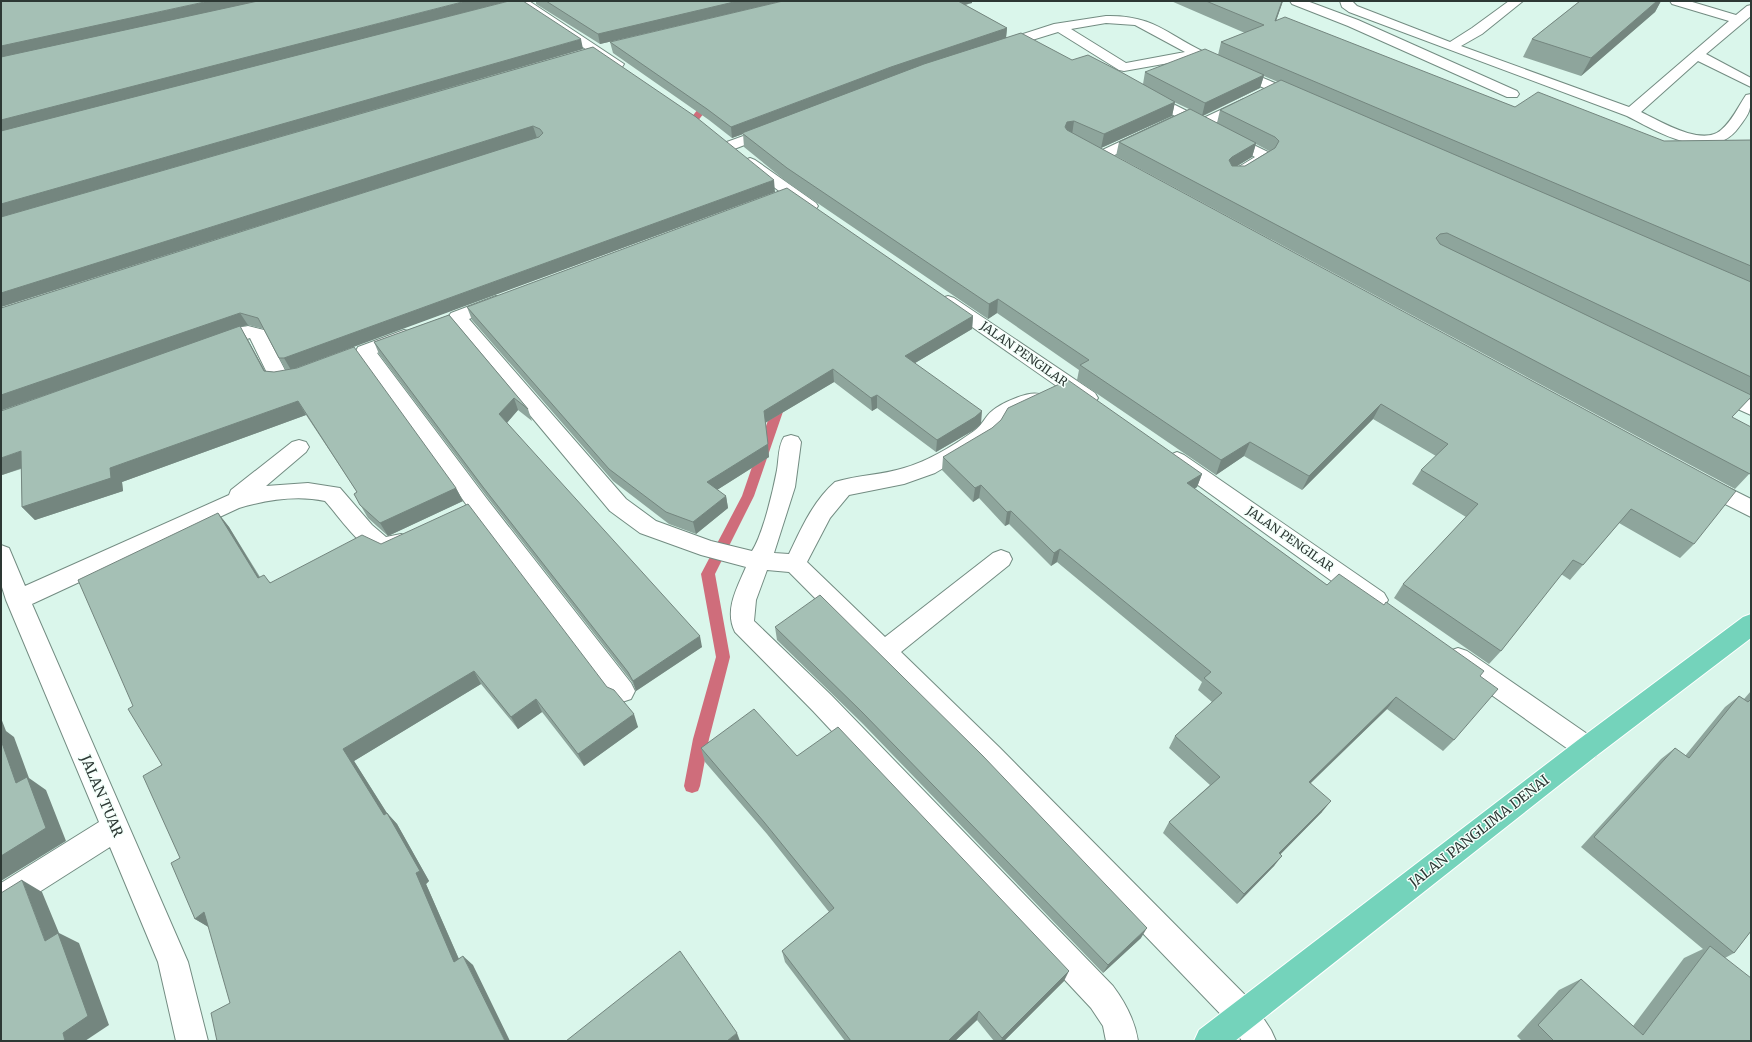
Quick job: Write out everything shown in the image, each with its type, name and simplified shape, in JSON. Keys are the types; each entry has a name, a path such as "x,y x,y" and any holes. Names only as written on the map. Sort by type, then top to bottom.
{"main road":[{"name":"JALAN PANGLIMA DENAI","path":"1210,1041 1587,748 1750,626"}],"street":[{"path":"1296,1 1353,23 1512,94"},
{"path":"1346,1 1346,4 1353,9 1451,47 1632,113 1672,132 1690,138 1706,140 1721,137 1732,126 1751,98"},
{"path":"1451,47 1517,1"},
{"path":"1676,1 1738,20"},
{"path":"508,7 525,2 630,74"},
{"path":"1632,113 1639,105 1738,20 1747,6"},
{"path":"984,51 1058,27 1114,19 1134,21 1150,27 1264,94 1310,103"},
{"path":"1058,27 1123,74 1198,54"},
{"path":"583,55 613,47"},
{"path":"1697,55 1751,83"},
{"path":"1137,90 1265,156 1234,176"},
{"path":"1202,124 1264,94"},
{"path":"1101,156 1186,116"},
{"path":"729,146 787,124"},
{"path":"713,133 784,196 824,216"},
{"path":"1083,146 1121,167"},
{"name":"JALAN PENGILAR","path":"935,293 1105,410"},
{"path":"516,295 358,354 479,506 622,691"},
{"path":"457,317 618,505 648,527 709,549 756,560 795,564 883,652 992,757 1243,1015 1260,1041"},
{"path":"198,350 240,335 254,332 257,334 279,378 293,377 314,369"},
{"path":"795,564 827,502 842,488 904,476 928,468 982,436 990,428 998,416 1066,383"},
{"path":"1701,383 1751,408"},
{"path":"791,442 789,462 780,503 756,560 744,596 741,617 743,625 822,703 1102,997 1116,1017 1121,1031 1122,1041"},
{"path":"232,502 299,447"},
{"name":"JALAN PENGILAR","path":"1163,450 1391,610"},
{"path":"1688,475 1751,509"},
{"path":"18,600 232,502 263,493 325,492 332,494 373,540 382,546 389,547 398,544 418,534"},
{"path":"459,515 479,506"},
{"name":"JALAN TUAR","path":"1,554 18,600 173,962 192,1041"},
{"path":"883,652 1001,559"},
{"path":"1443,647 1587,748"},
{"path":"1,900 115,828"}],"building":[{"path":"1,1 209,1 1,46"},
{"path":"258,1 466,1 1,120 1,57"},
{"path":"509,1 523,1 581,39 1,204 1,131"},
{"path":"546,1 738,1 598,34"},
{"path":"783,1 958,1 1007,28 891,67 731,127 610,42"},
{"path":"1206,1 1282,1 1275,21 1285,17 1515,107 1538,92 1664,141 1751,140 1751,266 1221,42 1264,25"},
{"path":"1580,1 1657,1 1591,58 1532,39"},
{"path":"1021,33 1072,60 1088,55 1175,102 1104,134 1074,121 1067,122 1065,127 1067,130 1736,491 1694,544 1631,509 1583,565 1573,560 1501,651 1403,584 1478,504 1421,470 1448,444 1381,404 1309,476 1250,442 1221,460 1080,365 1089,360 998,299 989,304 787,168 742,133 924,64"},
{"path":"593,47 696,117 774,180 284,358 279,358 258,318 240,313 1,395 1,308 539,137 543,133 540,129 533,126 1,293 1,217"},
{"path":"1205,49 1264,75 1205,103 1145,72"},
{"path":"1281,80 1751,282 1751,377 1447,233 1440,234 1436,238 1440,244 1751,395 1751,397 1732,417 1751,427 1750,474 1119,142 1190,109 1256,143 1229,160 1232,166 1245,166 1275,148 1279,141 1275,137 1220,110"},
{"path":"787,188 973,316 905,356 982,411 975,417 937,440 877,395 871,398 833,369 764,411 768,444 707,482 726,496 693,522 666,512 609,469 467,307"},
{"path":"449,315 528,409 514,398 499,414 700,636 633,681 628,672 483,487 374,342"},
{"path":"240,326 264,371 274,372 297,368 354,347 456,488 380,523 360,505 354,494 357,492 298,401 110,468 111,478 22,507 21,451 1,458 1,411"},
{"path":"1068,380 1202,474 1187,483 1327,585 1339,574 1384,605 1386,602 1484,671 1480,676 1498,689 1454,740 1396,697 1309,782 1331,801 1279,853 1282,856 1244,894 1169,822 1220,777 1175,736 1222,693 1204,678 1211,672 1060,549 1054,553 1011,511 1007,512 981,485 975,488 943,457 992,428 1001,420 1008,408"},
{"path":"468,504 607,687 614,690 634,714 578,754 536,699 511,717 474,671 343,749 384,815 387,813 420,871 416,873 454,962 463,956 505,1041 217,1041 211,1013 230,1003 204,912 195,919 171,863 180,858 143,776 162,765 128,709 133,706 78,580 218,513 258,578 264,575 270,583 362,535 381,544"},
{"path":"820,595 983,756 1147,928 1108,965 862,712 775,627"},
{"path":"1739,696 1748,702 1751,699 1751,931 1734,953 1594,837 1675,748 1689,758"},
{"path":"754,709 797,756 838,727 1069,971 1002,1038 979,1011 948,1041 851,1041 782,951 834,908 701,748"},
{"path":"1,740 16,783 27,777 46,828 1,856"},
{"path":"22,880 45,941 58,933 88,1016 63,1033 65,1041 1,1041 1,893"},
{"path":"1710,946 1751,978 1751,1041 1554,1041 1538,1025 1581,979 1643,1035"},
{"path":"680,951 737,1033 727,1041 566,1041"}],"waterway":[{"path":"685,131 710,100"},
{"path":"692,786 701,739 723,657 708,574 748,496 781,400"}]}
